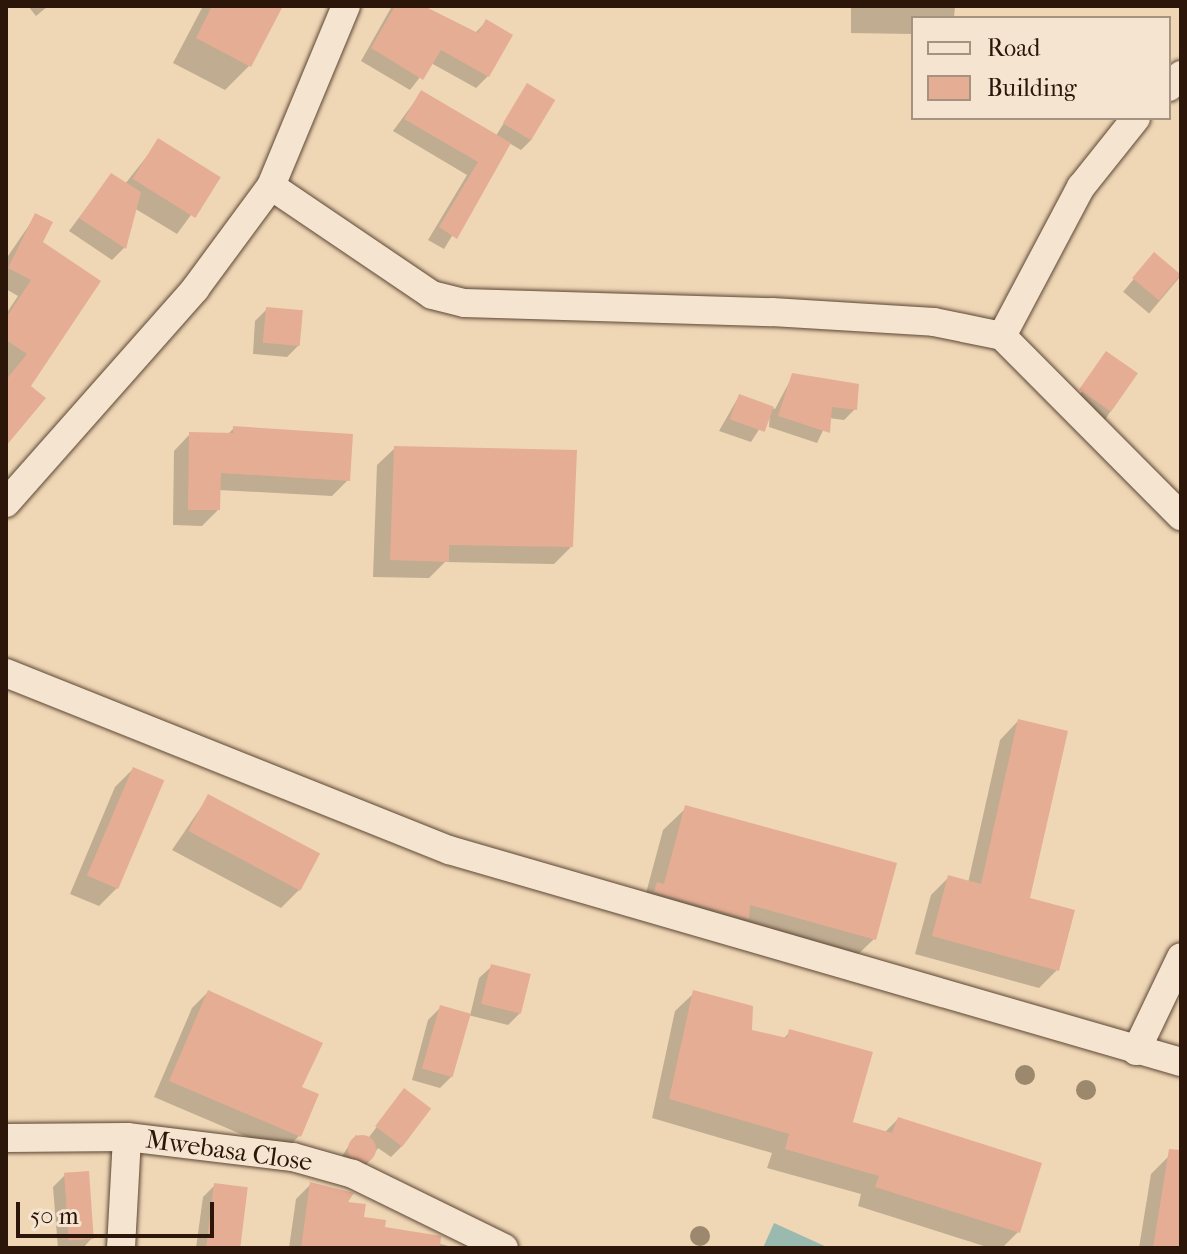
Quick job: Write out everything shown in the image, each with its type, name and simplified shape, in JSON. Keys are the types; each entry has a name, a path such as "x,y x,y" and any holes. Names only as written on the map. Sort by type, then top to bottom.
{"street":[{"path":"6,503 195,289 271,186 346,6"},
{"path":"1002,336 1081,187 1134,120"},
{"path":"271,186 432,295 464,303 772,312 934,322 1002,336 1181,516"},
{"path":"6,673 449,850 1181,1062"},
{"path":"1136,1051 1181,957"},
{"path":"121,1248 127,1137"},
{"name":"Mwebasa Close","path":"6,1138 127,1137 293,1157 353,1174 504,1248"}],"water":[{"path":"774,1223 829,1248 763,1248"}],"building":[{"path":"212,6 283,6 251,67 196,38"},
{"path":"395,6 424,6 478,33 486,19 513,35 489,77 441,50 423,80 371,48"},
{"path":"527,83 555,100 531,140 503,123"},
{"path":"421,90 511,143 457,239 439,227 478,162 404,119"},
{"path":"158,138 221,177 195,218 133,179"},
{"path":"111,173 141,192 126,249 79,218"},
{"path":"35,213 53,222 43,242 101,281 31,386 46,398 6,446 6,380 27,354 6,340 6,318 31,280 8,268"},
{"path":"1154,252 1181,274 1159,301 1132,278"},
{"path":"266,307 303,310 300,346 263,343"},
{"path":"1106,351 1138,373 1111,412 1079,390"},
{"path":"792,373 859,384 857,410 832,407 830,433 778,416"},
{"path":"739,394 774,407 765,432 730,419"},
{"path":"233,426 353,434 350,481 221,473 220,510 188,510 189,432 233,433"},
{"path":"394,446 577,450 573,547 449,545 449,562 390,560"},
{"path":"1018,719 1068,731 1030,898 1075,910 1059,971 932,936 948,875 981,884"},
{"path":"133,767 164,780 118,889 87,876"},
{"path":"208,794 320,854 300,891 188,831"},
{"path":"685,805 897,863 876,940 750,905 749,919 654,892 657,882 664,884"},
{"path":"491,964 531,974 521,1014 481,1004"},
{"path":"208,990 323,1043 302,1087 319,1094 301,1137 169,1081"},
{"path":"693,990 753,1006 752,1030 787,1038 789,1029 873,1052 853,1122 892,1133 898,1117 1042,1163 1020,1233 875,1187 879,1176 785,1149 789,1134 669,1099"},
{"path":"440,1005 471,1014 453,1077 422,1068"},
{"path":"404,1088 431,1108 402,1147 375,1126"},
{"path":"362,1135 372,1139 376,1149 372,1159 362,1163 352,1159 348,1149 352,1139"},
{"path":"1169,1149 1181,1150 1181,1248 1153,1248"},
{"path":"89,1171 94,1239 69,1241 64,1173"},
{"path":"310,1182 354,1193 348,1202 366,1204 364,1217 386,1220 385,1227 441,1236 440,1248 301,1248"},
{"path":"214,1183 248,1187 240,1248 206,1248"}]}
